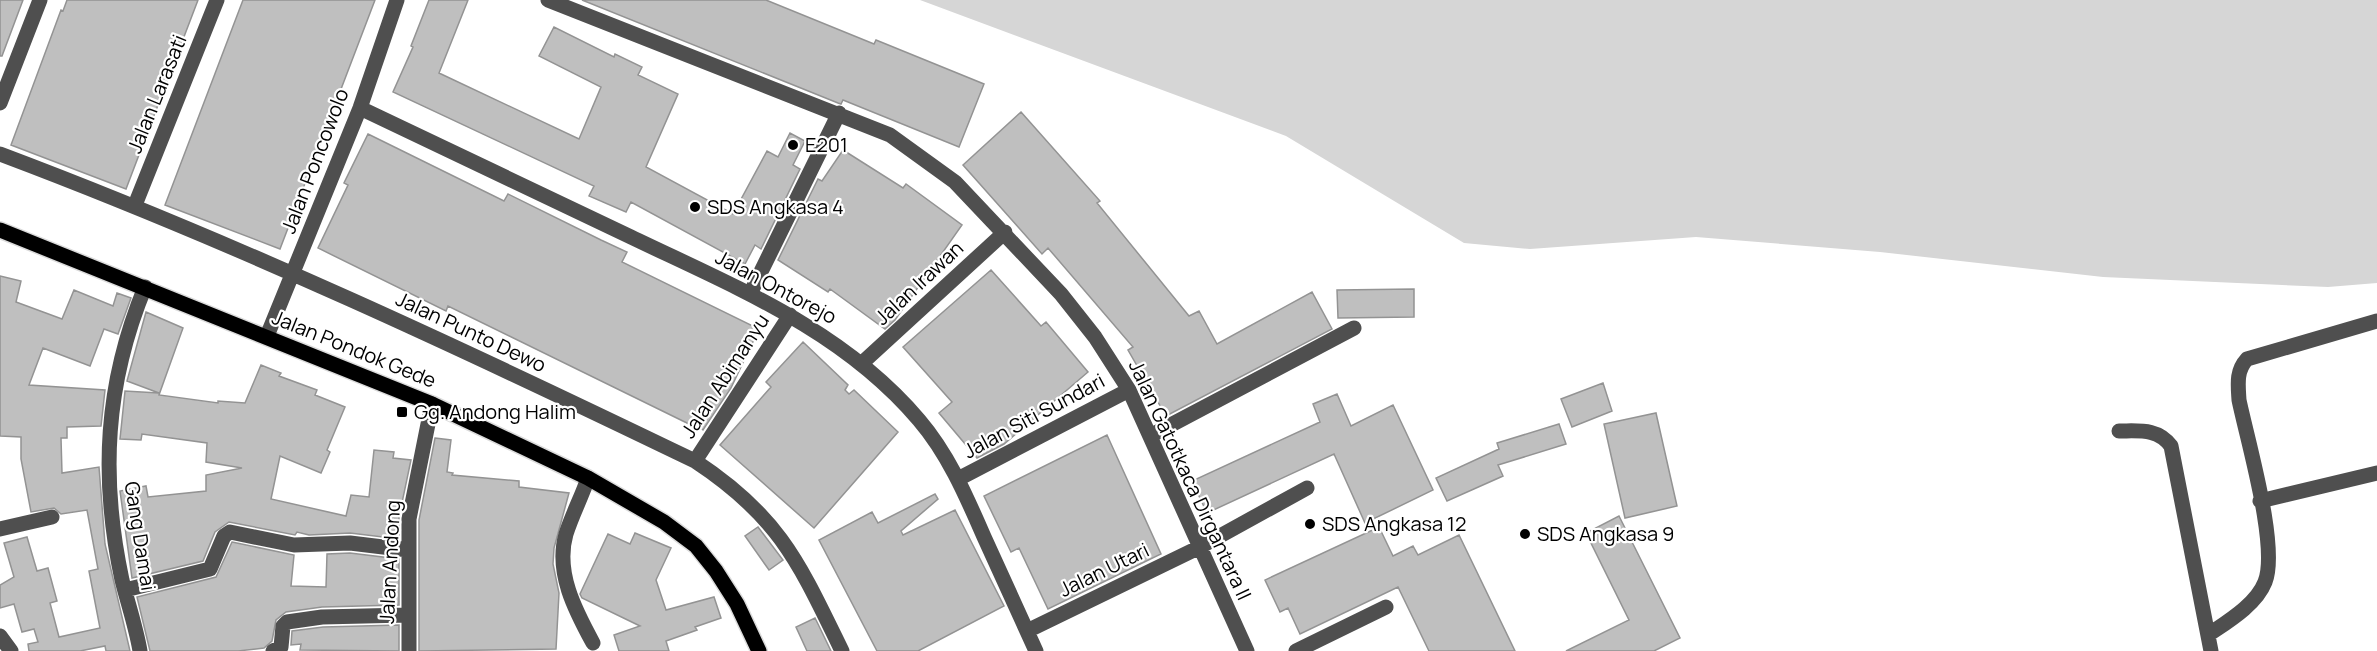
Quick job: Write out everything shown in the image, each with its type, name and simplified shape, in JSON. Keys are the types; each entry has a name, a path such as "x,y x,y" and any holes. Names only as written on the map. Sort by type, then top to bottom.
{"main road":[{"name":"Jalan Pondok Gede","path":"0,230 145,286 432,404 588,478 664,522 696,546 716,571 736,604 759,651"}],"street":[{"path":"0,103 40,0"},
{"name":"Jalan Larasati","path":"135,205 218,0"},
{"name":"Jalan Poncowolo","path":"267,336 360,108 397,0"},
{"name":"Jalan Gatotkaca Dirgantara II","path":"548,0 890,135 956,182 1061,294 1095,337 1129,390 1247,651"},
{"name":"Jalan Ontorejo","path":"360,108 750,294 828,337 892,391 920,421 958,479 1036,651"},
{"name":"Jalan Abimanyu","path":"750,294 839,113"},
{"name":"Jalan Punto Dewo","path":"0,154 135,205 294,273 694,461 725,481 773,526 804,574 842,651"},
{"name":"Jalan Irawan","path":"861,364 1005,232"},
{"name":"Gang Damai","path":"140,651 125,590 110,504 110,414 125,342 145,286"},
{"name":"Jalan Abimanyu","path":"694,461 790,315"},
{"path":"2208,635 2253,599 2265,582 2267,539 2239,400 2237,380 2240,366 2247,359 2377,321"},
{"path":"1150,436 1354,328"},
{"name":"Jalan Siti Sundari","path":"958,479 1129,390"},
{"name":"Jalan Andong","path":"409,651 407,615 409,519 432,404"},
{"path":"2119,431 2155,432 2164,437 2171,446 2211,651"},
{"path":"2260,501 2377,473"},
{"path":"588,478 566,533 564,570 571,602 592,643"},
{"name":"Jalan Utari","path":"1027,631 1200,547 1307,488"},
{"path":"0,529 52,517"},
{"path":"125,590 210,569 224,536 230,532 294,545 350,543 408,550"},
{"path":"1296,651 1386,607"},
{"path":"273,651 281,647 283,626 287,622 322,617 407,615"},
{"path":"0,636 11,651"}],"shaded area":[{"path":"920,0 2377,0 2377,283 2328,287 2103,277 1880,252 1696,237 1530,249 1464,243 1286,136"}],"building":[{"path":"0,0 23,0 2,56 0,56"},
{"path":"67,0 198,0 126,189 11,145 61,10 63,11"},
{"path":"243,0 375,0 280,249 165,205"},
{"path":"429,0 468,0 439,73 579,139 601,87 539,56 554,27 614,57 615,54 642,67 638,75 678,94 646,167 733,214 767,151 778,157 790,133 805,141 793,165 800,169 761,249 755,245 745,264 631,202 626,212 589,196 594,186 393,92 413,47 411,46"},
{"path":"582,0 766,0 874,44 876,40 984,84 959,147 843,100 841,104 838,103"},
{"path":"1021,112 1100,201 1097,203 1189,316 1199,311 1217,344 1312,292 1332,329 1166,416 1128,350 1133,347 1048,248 1042,254 963,165"},
{"path":"368,134 504,201 508,194 627,252 622,262 759,329 731,388 703,430 692,421 689,424 448,306 446,311 318,248 348,185 344,183"},
{"path":"843,150 903,188 906,184 962,225 895,320 885,329 830,289 828,292 778,260 818,179 822,181"},
{"path":"991,270 1041,326 1046,322 1088,372 1004,444 977,458 939,413 952,402 903,347"},
{"path":"0,276 21,281 16,302 62,319 74,290 113,306 117,293 131,298 118,334 104,329 90,366 43,348 29,385 105,390 101,426 67,427 67,438 61,438 62,473 99,467 105,544 130,651 106,651 105,646 80,651 29,651 28,644 38,642 34,629 22,632 14,604 0,608 0,585 14,577 4,543 27,537 37,571 48,568 57,601 50,603 59,637 100,628 89,571 98,569 87,510 61,514 54,508 31,512 21,459 21,437 0,436"},
{"path":"1414,289 1414,317 1338,318 1337,290"},
{"path":"146,312 183,328 159,395 218,403 218,401 245,403 261,365 281,373 279,376 317,390 315,395 345,407 327,450 330,452 321,473 280,456 271,499 346,516 351,495 369,497 374,450 394,452 393,458 411,460 399,517 399,539 350,533 309,535 297,532 295,535 229,522 215,532 203,561 132,578 120,491 146,486 148,497 206,491 206,475 242,468 206,462 207,443 142,434 141,440 120,439 125,391 159,393 127,381"},
{"path":"803,342 848,385 845,390 849,394 854,390 898,432 814,528 720,445 771,387 766,382"},
{"path":"1603,383 1612,411 1572,427 1561,399"},
{"path":"1337,394 1351,426 1393,405 1433,490 1365,523 1334,454 1207,513 1192,481 1320,422 1313,404"},
{"path":"1656,413 1677,506 1625,518 1604,424"},
{"path":"1559,424 1566,444 1498,465 1503,476 1447,501 1436,478 1499,449 1497,443"},
{"path":"1107,435 1161,554 1048,609 1019,548 1011,552 984,496"},
{"path":"435,438 451,440 447,472 453,473 452,475 519,481 519,487 569,493 554,548 553,564 559,593 556,649 419,651 419,520"},
{"path":"935,494 938,499 901,531 903,535 955,510 1004,606 918,651 877,651 819,540 872,512 878,523"},
{"path":"1619,516 1680,638 1654,651 1566,651 1629,620 1586,533"},
{"path":"758,527 783,560 769,570 745,536"},
{"path":"1379,527 1393,556 1413,546 1418,555 1459,535 1515,651 1429,651 1398,587 1300,634 1288,608 1280,612 1265,580"},
{"path":"635,533 671,548 656,580 666,610 714,597 721,618 695,627 697,630 666,641 669,651 619,651 614,635 640,626 582,598 580,594 608,534 630,544"},
{"path":"232,542 294,555 291,586 326,587 327,554 350,553 399,559 399,605 322,607 286,612 276,620 272,641 264,648 238,651 150,651 137,597 216,577"},
{"path":"815,618 831,651 807,651 796,627"},
{"path":"399,625 399,651 300,650 301,644 291,645 292,631 323,627"}],"place":[{"name":"E201","path":"793,145"},
{"name":"SDS Angkasa 4","path":"695,207"},
{"name":"Gg. Andong Halim","path":"402,412"},
{"name":"SDS Angkasa 12","path":"1310,524"},
{"name":"SDS Angkasa 9","path":"1525,534"}]}
